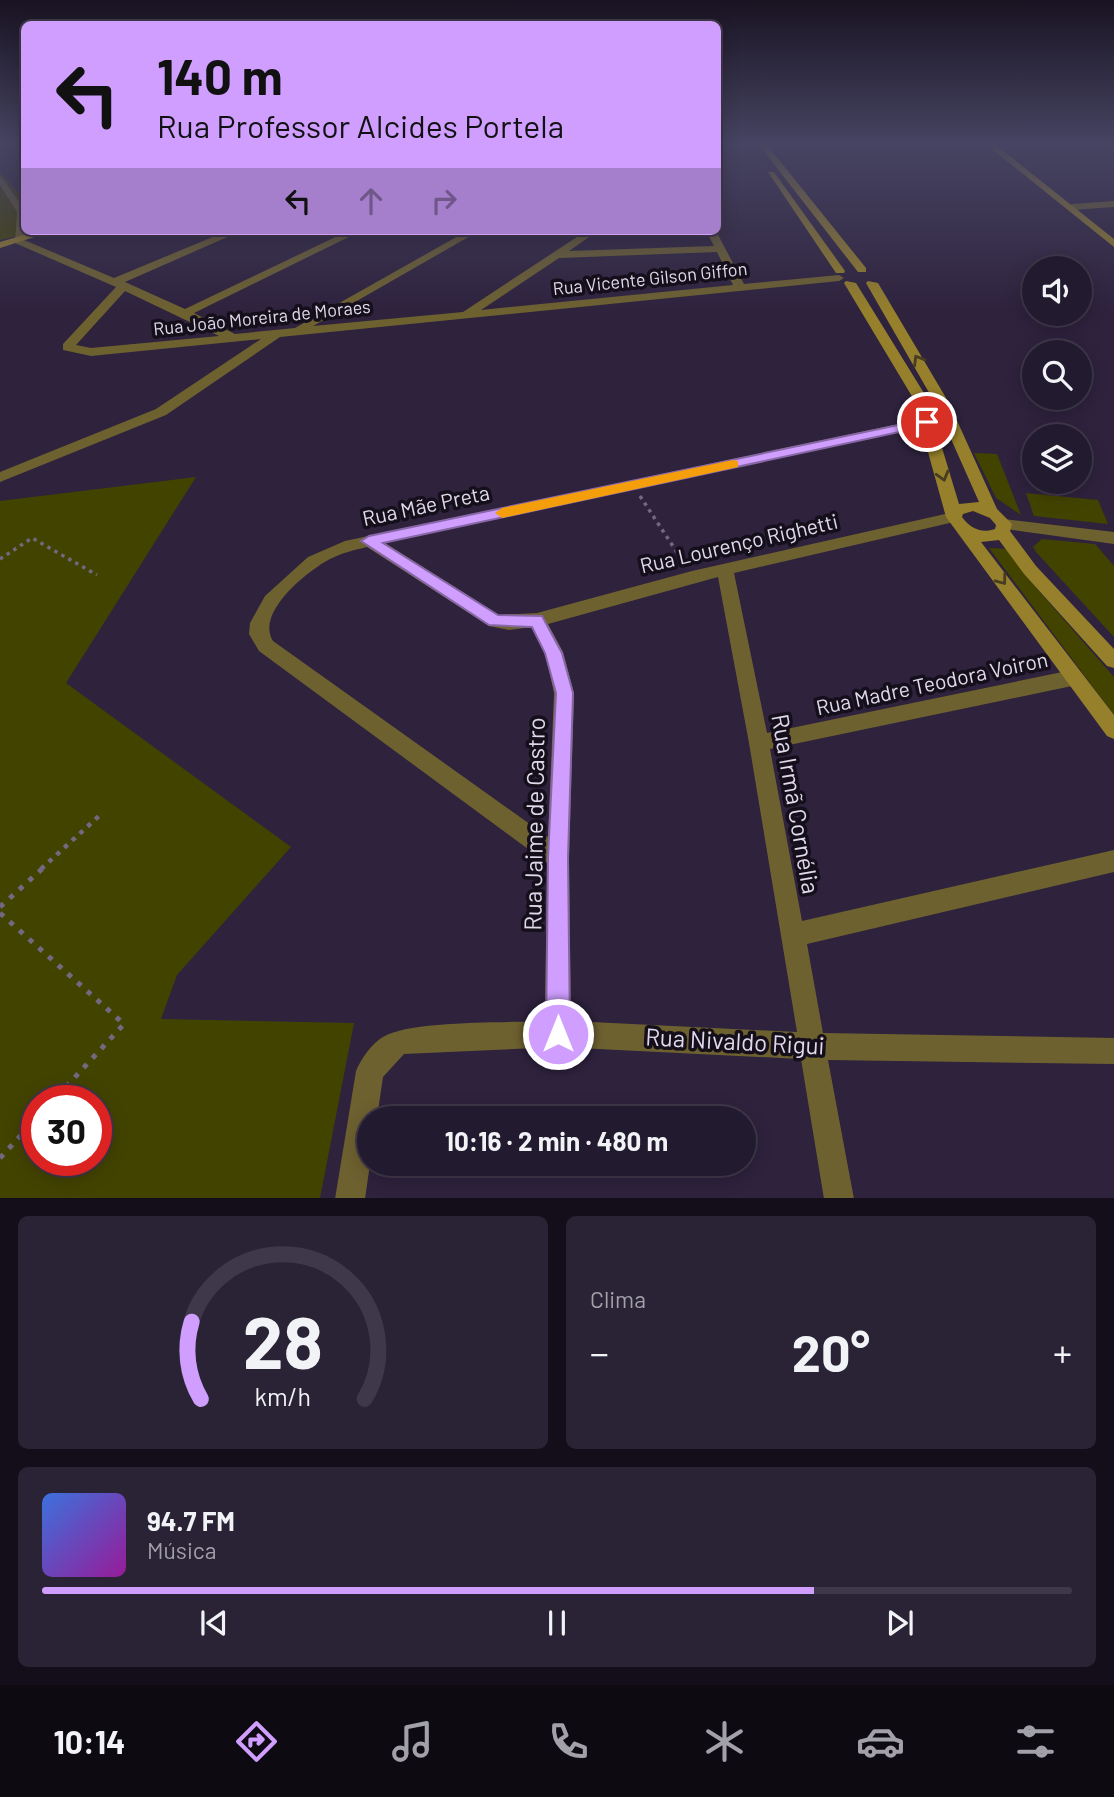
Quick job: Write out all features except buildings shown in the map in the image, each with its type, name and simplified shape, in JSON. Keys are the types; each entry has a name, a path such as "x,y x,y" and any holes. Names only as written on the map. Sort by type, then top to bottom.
{"main road":[{"path":"790,201 843,277 920,398 956,519 1072,678 1114,730"},
{"path":"807,201 862,270 873,275 872,283 948,414 990,510 1031,570 1114,661"},
{"path":"1064,201 1114,244"},
{"path":"0,245 35,235"},
{"path":"843,277 862,270"},
{"path":"843,277 872,283"},
{"path":"956,519 967,506 990,510"},
{"path":"956,519 986,537 1003,528"}],"street":[{"path":"1072,207 1114,204"},
{"path":"21,221 19,240 185,313 231,338"},
{"path":"120,284 227,235"},
{"path":"185,313 348,235"},
{"path":"295,332 467,235"},
{"path":"464,316 587,235"},
{"path":"713,235 740,287"},
{"path":"556,255 719,249"},
{"name":"Rua Vicente Gilson Giffon","path":"464,316 843,277"},
{"name":"Rua João Moreira de Moraes","path":"120,284 66,345 73,350 91,352 464,316"},
{"path":"0,477 161,412 277,333"},
{"name":"Rua Mãe Preta","path":"558,858 267,646 258,632 259,619 267,607 308,565 330,552 369,541 927,422"},
{"name":"Rua Lourenço Righetti","path":"369,541 495,621 537,620 692,577 956,519"},
{"path":"1003,528 1108,537 1114,550"},
{"name":"Rua Irmã Cornélia","path":"725,570 759,743 839,1198"},
{"name":"Rua Jaime de Castro","path":"537,620 554,653 564,693 558,858 558,1034"},
{"name":"Rua Madre Teodora Voiron","path":"759,743 1072,678"},
{"path":"791,936 1114,861"},
{"name":"Rua Nivaldo Rigui","path":"350,1198 370,1071 390,1047 404,1041 558,1034 813,1046 1114,1051"}],"path":[{"path":"634,485 692,577"},
{"path":"0,559 32,538 97,575"},
{"path":"0,907 99,816"},
{"path":"0,913 124,1024 68,1085"},
{"path":"0,1158 21,1135"}],"shaded area":[{"path":"0,201 21,201 21,235 0,240"},
{"path":"974,453 997,454 1021,515 996,498"},
{"path":"196,477 66,683 291,847 177,975 161,1019 354,1023 320,1198 0,1198 0,501"},
{"path":"1026,494 1098,500 1108,524 1034,516"},
{"path":"1042,539 1095,544 1114,566 1114,637 1036,552 1033,547"},
{"path":"989,548 1009,549 1024,574 1114,677 1114,715"}],"slow traffic":[{"path":"502,513 733,464"}],"route":[{"path":"558,1034 558,858 564,693 554,653 537,620 509,623 495,621 369,541 927,422"}]}
